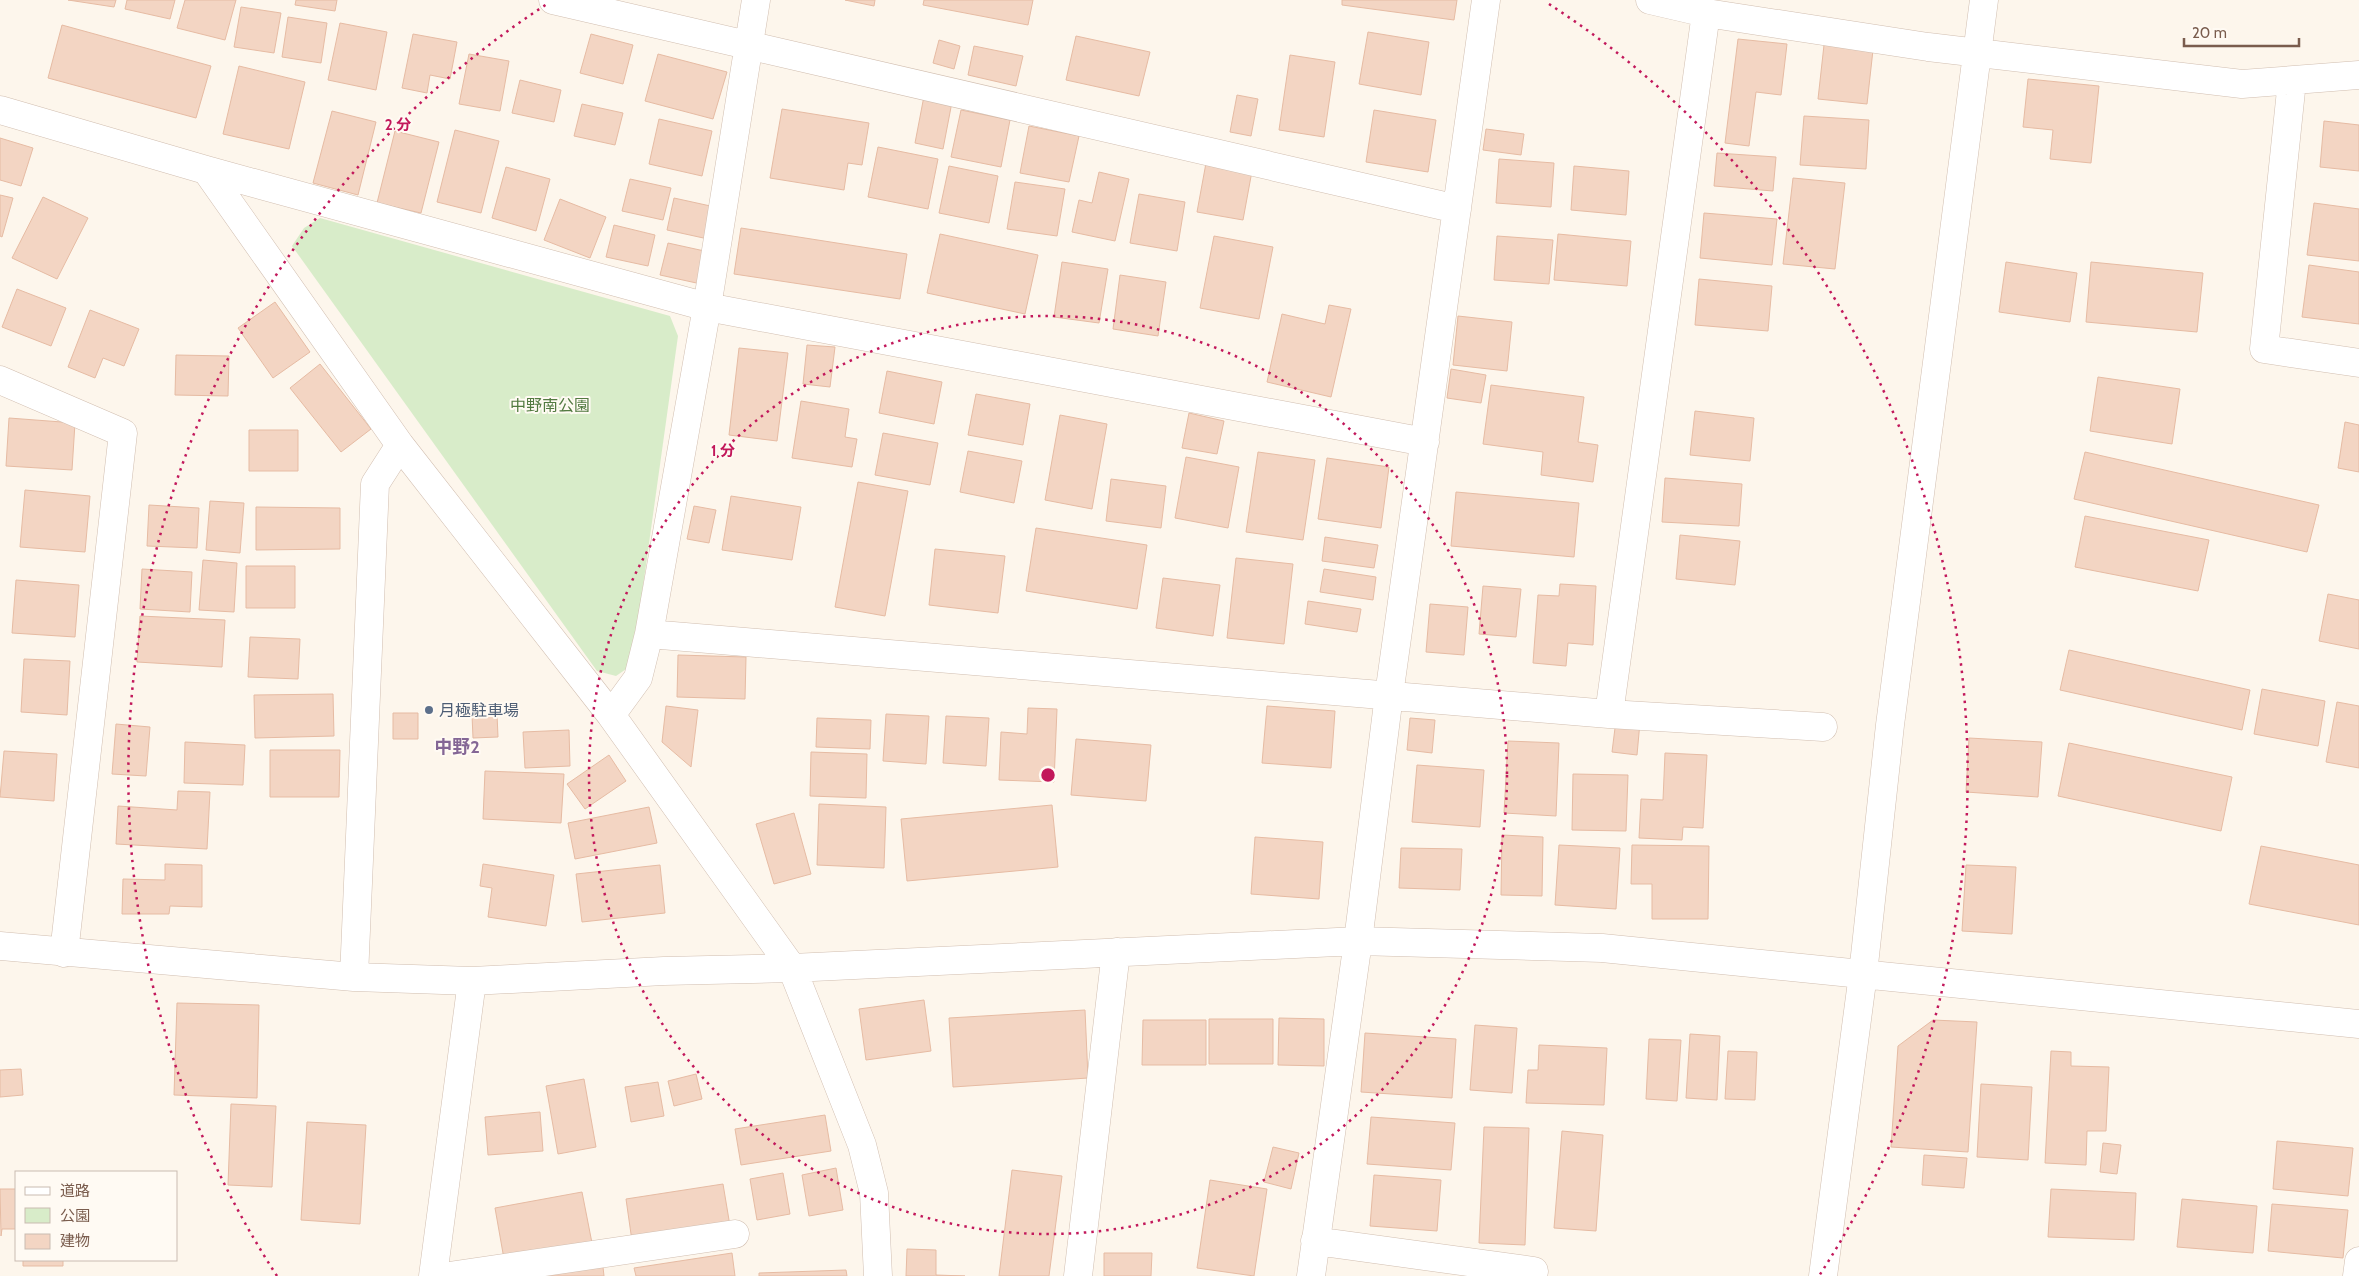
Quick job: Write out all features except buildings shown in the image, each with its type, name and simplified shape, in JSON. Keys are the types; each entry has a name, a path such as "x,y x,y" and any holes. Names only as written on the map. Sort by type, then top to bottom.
{"street":[{"path":"553,0 1457,209"},
{"path":"611,715 638,678 649,634 707,307 756,0"},
{"path":"1310,1276 1358,941 1389,695 1486,0"},
{"path":"1650,0 1706,13 1976,54 2242,84 2359,75"},
{"path":"1823,1276 1863,974 1890,725 1984,0"},
{"path":"1609,714 1706,13"},
{"path":"2292,81 2264,349 2359,363"},
{"path":"0,110 206,170 707,307 1425,442"},
{"path":"206,170 400,445 611,715 792,968 862,1145 874,1194 878,1276"},
{"path":"0,380 123,433 64,953"},
{"path":"354,977 375,484 400,445"},
{"path":"649,634 1609,714 1823,727"},
{"path":"0,946 354,977 472,982 664,971 792,968 1358,941 1602,948 2359,1024"},
{"path":"1078,1276 1116,952"},
{"path":"433,1276 472,982"},
{"path":"449,1276 734,1234"},
{"path":"1315,1241 1534,1271 1533,1276"},
{"path":"2357,1276 2359,1261"}],"green space":[{"name":"中野南公園","path":"320,218 670,316 678,336 632,665 616,676 597,671 292,246 304,228"}],"place":[{"name":"月極駐車場","path":"429,710"}],"district":[{"name":"中野2","path":"457,747"}]}
